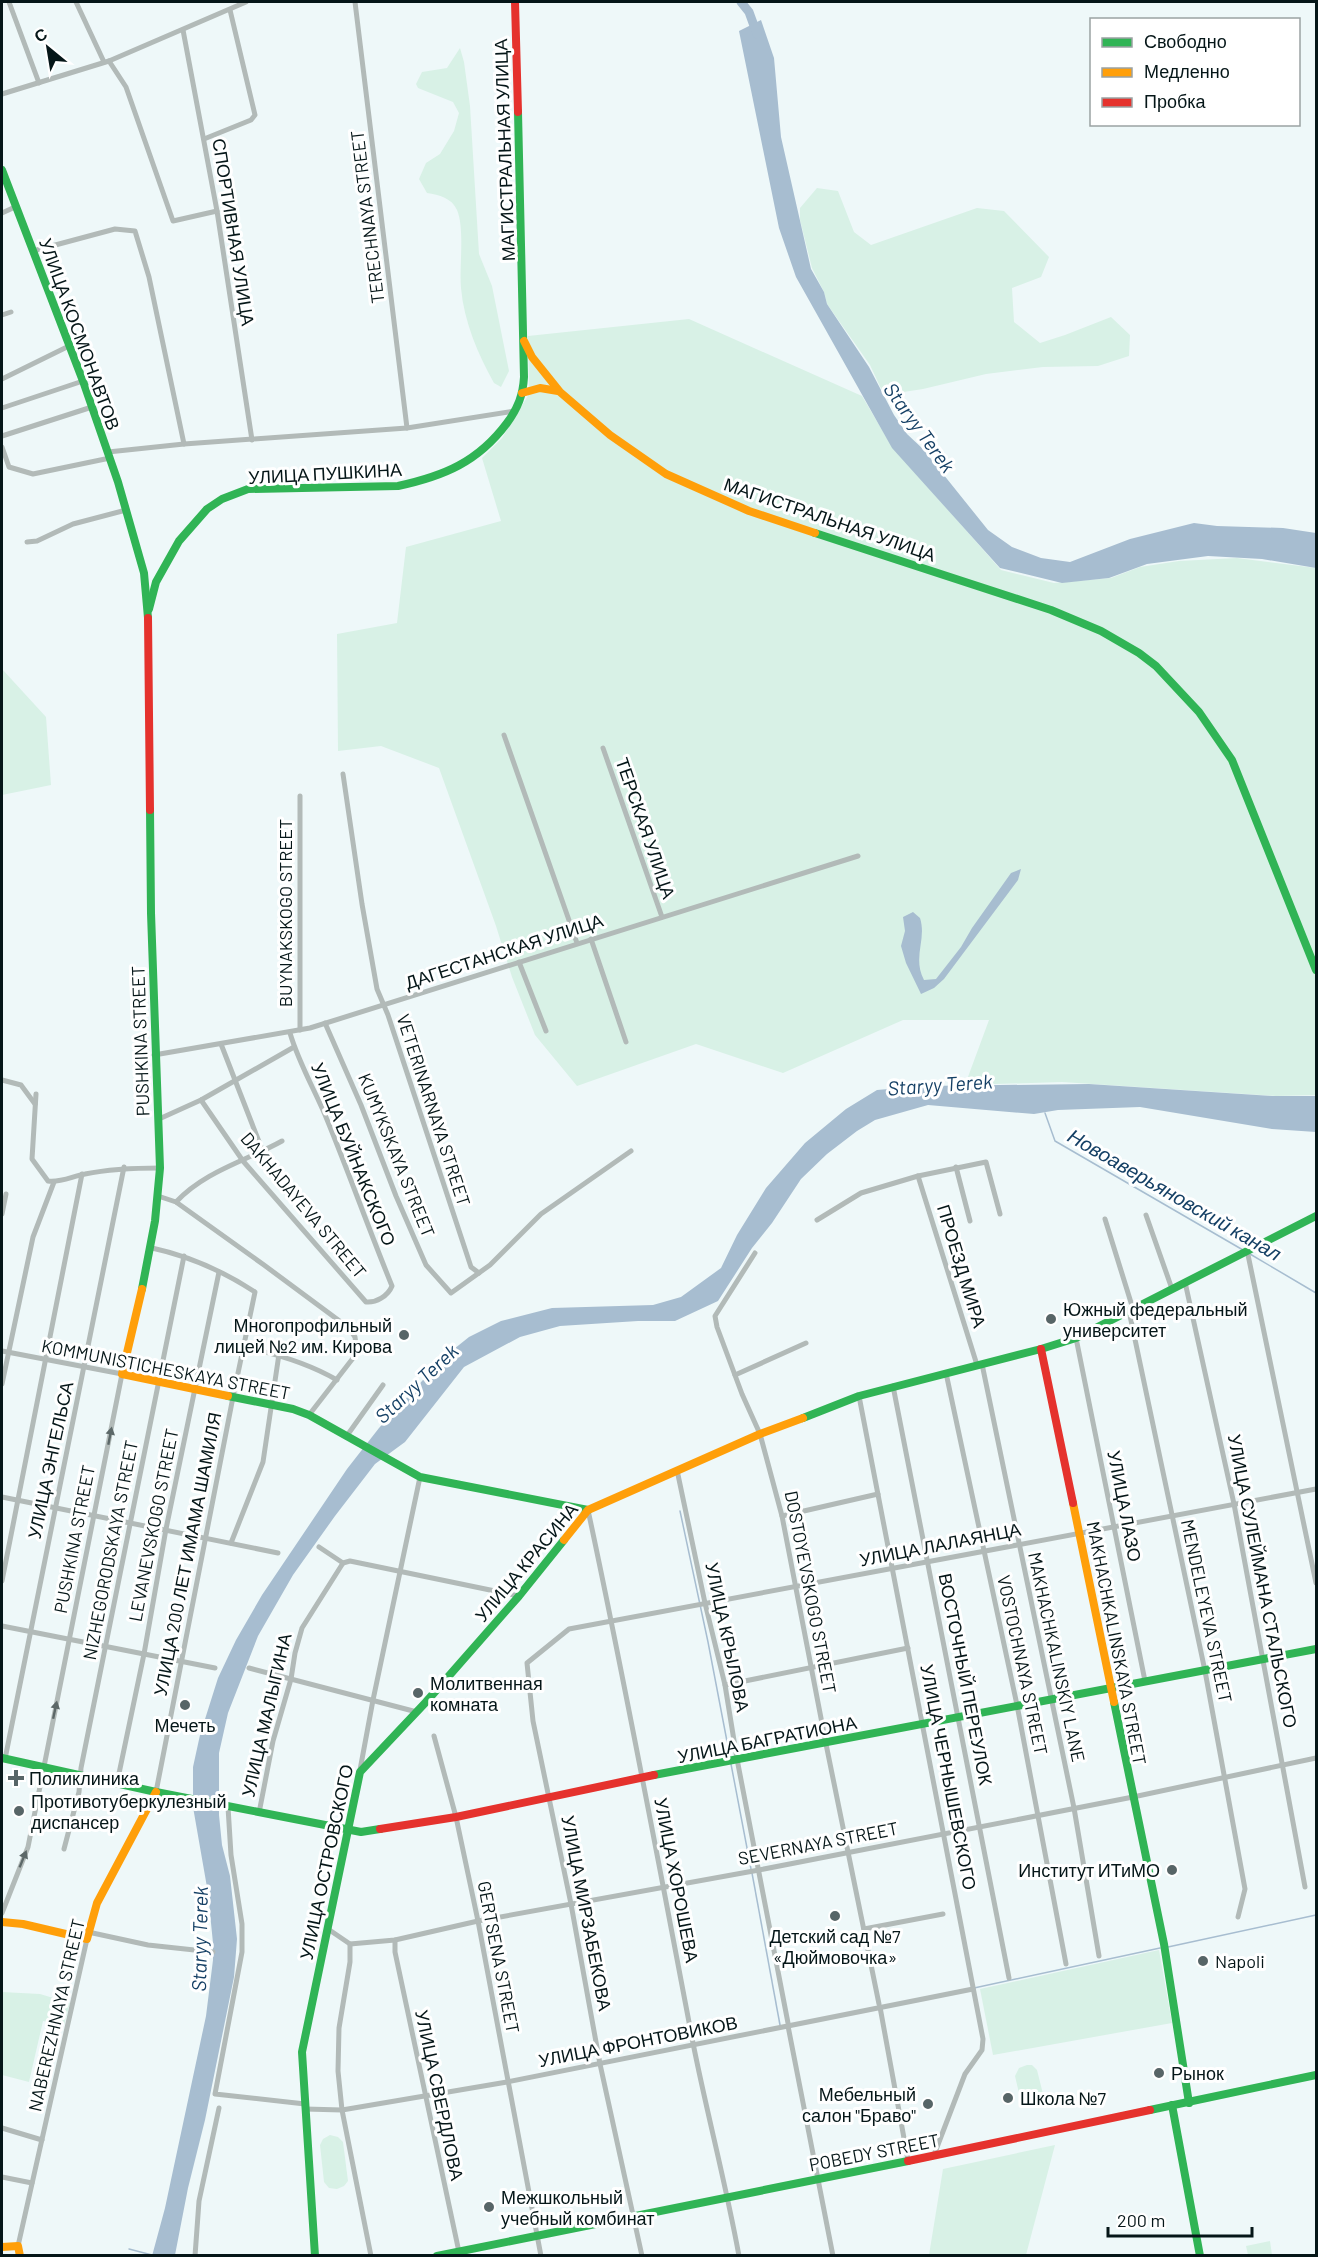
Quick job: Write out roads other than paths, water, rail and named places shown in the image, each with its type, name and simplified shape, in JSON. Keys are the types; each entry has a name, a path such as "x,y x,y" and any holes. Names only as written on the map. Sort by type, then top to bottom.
{"street":[{"path":"9,2 39,82"},
{"path":"76,2 107,62 126,87 173,221 217,211"},
{"path":"2,94 107,62 246,2"},
{"name":"TERECHNAYA STREET","path":"355,2 407,428"},
{"name":"МАГИСТРАЛЬНАЯ УЛИЦА","path":"515,2 525,341 532,357 560,392 637,454 666,474 704,492 749,511 1051,609 1101,631 1139,653 1168,678 1199,711 1232,760 1317,970"},
{"path":"204,139 251,120 255,114 230,10"},
{"name":"СПОРТИВНАЯ УЛИЦА","path":"183,30 217,211 252,440"},
{"name":"УЛИЦА КОСМОНАВТОВ","path":"2,170 109,455 144,573 148,619"},
{"path":"2,213 15,207"},
{"path":"33,251 115,229 135,231 149,277 184,444"},
{"path":"2,315 11,312"},
{"name":"УЛИЦА ПУШКИНА","path":"148,619 156,582 179,541 207,509 222,499 248,489 398,486 441,473 480,453 497,437 515,411 522,393 525,341"},
{"path":"2,379 69,346"},
{"path":"2,408 83,381"},
{"path":"522,393 548,387 560,392"},
{"path":"2,436 92,407"},
{"path":"2,447 9,467 33,474 109,455 184,444 407,428 515,411"},
{"path":"27,542 37,541 73,524 126,510"},
{"name":"PUSHKINA STREET","path":"2,1913 28,1847 122,1374 152,1248 159,1196 159,1119 154,1054 148,619"},
{"path":"504,735 577,943"},
{"name":"ТЕРСКАЯ УЛИЦА","path":"603,748 662,917"},
{"name":"VETERINARNAYA STREET","path":"343,774 377,989 471,1267 479,1273"},
{"name":"BUYNAKSKOGO STREET","path":"300,796 300,1030"},
{"name":"ДАГЕСТАНСКАЯ УЛИЦА","path":"154,1054 290,1033 858,856"},
{"path":"591,939 626,1042"},
{"path":"519,962 546,1031"},
{"name":"KUMYKSKAYA STREET","path":"325,1023 362,1105 396,1196 426,1265 451,1293 479,1273"},
{"name":"УЛИЦА БУЙНАКСКОГО","path":"290,1033 294,1047 328,1122 392,1286"},
{"path":"221,1044 262,1152"},
{"path":"159,1119 201,1100 294,1047"},
{"path":"2,1080 21,1085 35,1104"},
{"path":"36,1094 32,1159 48,1181 54,1182 82,1174 124,1167 160,1168"},
{"name":"DAKHADAYEVA STREET","path":"201,1100 243,1161 366,1302 373,1302 390,1293 392,1286"},
{"path":"176,1202 186,1191 215,1172 282,1141"},
{"path":"479,1273 509,1247 541,1214 631,1151"},
{"path":"816,1220 861,1193 918,1176 986,1162 999,1214"},
{"name":"УЛИЦА ЭНГЕЛЬСА","path":"3,1759 31,1631 124,1167"},
{"path":"956,1167 970,1221"},
{"path":"2,1581 82,1174"},
{"name":"ПРОЕЗД МИРА","path":"918,1176 979,1365"},
{"path":"2,1384 4,1352 33,1237 54,1182"},
{"path":"2,1214 4,1195"},
{"path":"159,1196 176,1202 349,1328 355,1337 357,1353 309,1415"},
{"path":"1146,1215 1172,1289"},
{"name":"УЛИЦА КРАСИНА","path":"360,1772 417,1712 519,1596 588,1510 760,1434 859,1395 1076,1338 1317,1216"},
{"path":"1105,1219 1131,1310"},
{"name":"УЛИЦА 200 ЛЕТ ИМАМА ШАМИЛЯ","path":"152,1248 184,1256 238,1281 255,1292 156,1792"},
{"path":"1247,1250 1317,1583"},
{"path":"755,1253 715,1316 735,1375 760,1434"},
{"name":"NIZHEGORODSKAYA STREET","path":"64,1849 79,1792 184,1256"},
{"name":"LEVANEVSKOGO STREET","path":"117,1783 219,1272"},
{"name":"УЛИЦА СУЛЕЙМАНА СТАЛЬСКОГО","path":"1185,1282 1234,1504 1305,1887"},
{"name":"MENDELEYEVA STREET","path":"1131,1310 1205,1671 1245,1889 1238,1917"},
{"name":"УЛИЦА ЛАЗО","path":"1076,1338 1146,1681"},
{"path":"735,1375 806,1343"},
{"path":"244,1347 279,1354 322,1371 337,1380"},
{"name":"MAKHACHKALINSKAYA STREET","path":"1041,1349 1164,1948 1189,2102"},
{"name":"KOMMUNISTICHESKAYA STREET","path":"4,1352 293,1409 309,1415 420,1477"},
{"path":"231,1543 263,1462 279,1354"},
{"name":"MAKHACHKALINSKIY LANE","path":"979,1365 1074,1808 1099,1956"},
{"name":"VOSTOCHNAYA STREET","path":"946,1373 1017,1705 1066,1964"},
{"path":"350,1439 383,1385"},
{"name":"ВОСТОЧНЫЙ ПЕРЕУЛОК","path":"893,1386 1009,1978"},
{"name":"УЛИЦА ЧЕРНЫШЕВСКОГО","path":"859,1395 983,2039 982,2050 965,2074 934,2156"},
{"name":"DOSTOYEVSKOGO STREET","path":"760,1434 782,1516 880,2007 908,2160"},
{"name":"УЛИЦА КРЫЛОВА","path":"677,1470 725,1685 737,1759 833,2256"},
{"path":"420,1477 588,1510"},
{"name":"УЛИЦА ОСТРОВСКОГО","path":"315,2256 303,2038 328,1929 399,1571 420,1477"},
{"name":"УЛИЦА ЛАЛАЯНЦА","path":"569,1629 1317,1489"},
{"path":"782,1516 878,1494"},
{"path":"2,1497 278,1553"},
{"name":"УЛИЦА ХОРОШЕВА","path":"588,1510 612,1621 694,2046 739,2256"},
{"path":"319,1547 343,1563 350,1561 519,1596"},
{"name":"УЛИЦА МАЛЫГИНА","path":"259,1813 273,1741 291,1679 302,1628 343,1563"},
{"path":"2,1626 215,1668"},
{"name":"УЛИЦА МИРЗАБЕКОВА","path":"569,1629 527,1663 533,1721 571,1904 600,2064 642,2256"},
{"path":"725,1685 908,1648"},
{"name":"УЛИЦА БАГРАТИОНА","path":"156,1792 361,1832 456,1817 642,1777 826,1744 959,1716 1317,1649"},
{"path":"249,1668 417,1712"},
{"name":"GERTSENA STREET","path":"434,1736 456,1817 478,1921 541,2256"},
{"name":"SEVERNAYA STREET","path":"350,1944 395,1940 478,1921 759,1870 1132,1797 1317,1758"},
{"path":"3,1759 156,1792"},
{"name":"NABEREZHNAYA STREET","path":"20,2256 18,2246 97,1903 156,1792"},
{"name":"УЛИЦА ФРОНТОВИКОВ","path":"225,1806 242,1924 242,1952 215,2094 342,2110 507,2082 974,1989"},
{"path":"864,1929 943,1914"},
{"path":"2,1922 148,1945 213,1952"},
{"path":"328,1929 350,1944 350,1962 339,2028 338,2071 342,2110 371,2256"},
{"name":"УЛИЦА СВЕРДЛОВА","path":"395,1940 395,1952 424,2096 459,2252"},
{"name":"POBEDY STREET","path":"818,2179 1317,2075"},
{"path":"1172,2106 1200,2256"},
{"path":"195,2256 200,2201 219,2108"},
{"path":"2,2128 42,2140"},
{"name":"POBEDY STREET","path":"439,2256 934,2156"},
{"path":"2,2176 32,2183"},
{"path":"2,2247 18,2246"}],"water":[{"path":"761,20 774,58 781,137 811,269 824,292 827,304 869,367 894,415 907,434 923,449 988,530 1012,547 1041,558 1070,562 1130,539 1194,523 1283,528 1316,533 1316,568 1262,559 1208,556 1147,564 1109,578 1062,583 1000,568 892,448 796,277 779,228 739,31"},
{"path":"1021,869 1018,880 944,979 934,988 921,994 906,963 901,946 905,931 903,917 913,912 920,918 922,934 919,964 921,972 924,980 936,979 961,947 1011,873"},
{"path":"1089,1084 1272,1096 1316,1096 1316,1132 1272,1129 1140,1107 1058,1110 1034,1114 928,1105 875,1120 827,1154 801,1179 718,1301 675,1321 560,1326 520,1337 464,1367 405,1442 375,1464 293,1575 258,1636 228,1713 219,1753 219,1815 222,1845 230,1876 237,1939 234,1977 175,2255 152,2256 165,2208 206,2016 213,1960 208,1893 193,1807 193,1767 200,1735 218,1678 236,1640 262,1595 347,1469 379,1428 444,1357 469,1337 501,1321 552,1308 653,1305 681,1297 721,1268 737,1235 766,1188 805,1143 846,1109 877,1090 924,1086"}],"waterway":[{"name":"Staryy Terek","path":"741,2 749,12 757,34"},
{"name":"Новоаверьяновский канал","path":"1045,1113 1055,1141 1243,1250"},
{"name":"Новоаверьяновский канал","path":"1250,1254 1316,1293"},
{"path":"680,1511 730,1757"},
{"path":"731,1764 751,1869"},
{"path":"752,1873 780,2025"},
{"path":"1168,1947 1316,1915"},
{"path":"974,1988 1160,1948"},
{"path":"129,2249 152,2255"}],"place":[{"name":"Южный федеральный университет","path":"1051,1319"},
{"name":"Многопрофильный лицей №2 им. Кирова","path":"404,1335"},
{"name":"Молитвенная комната","path":"418,1693"},
{"name":"Мечеть","path":"185,1705"},
{"name":"Поликлиника","path":"16,1778"},
{"name":"Противотуберкулезный диспансер","path":"19,1811"},
{"name":"Институт ИТиМО","path":"1172,1870"},
{"name":"Детский сад №7 «Дюймовочка»","path":"835,1916"},
{"name":"Napoli","path":"1203,1961"},
{"name":"Рынок","path":"1159,2073"},
{"name":"Школа №7","path":"1008,2098"},
{"name":"Мебельный салон \"Браво\"","path":"928,2104"},
{"name":"Межшкольный учебный комбинат","path":"489,2207"}]}
